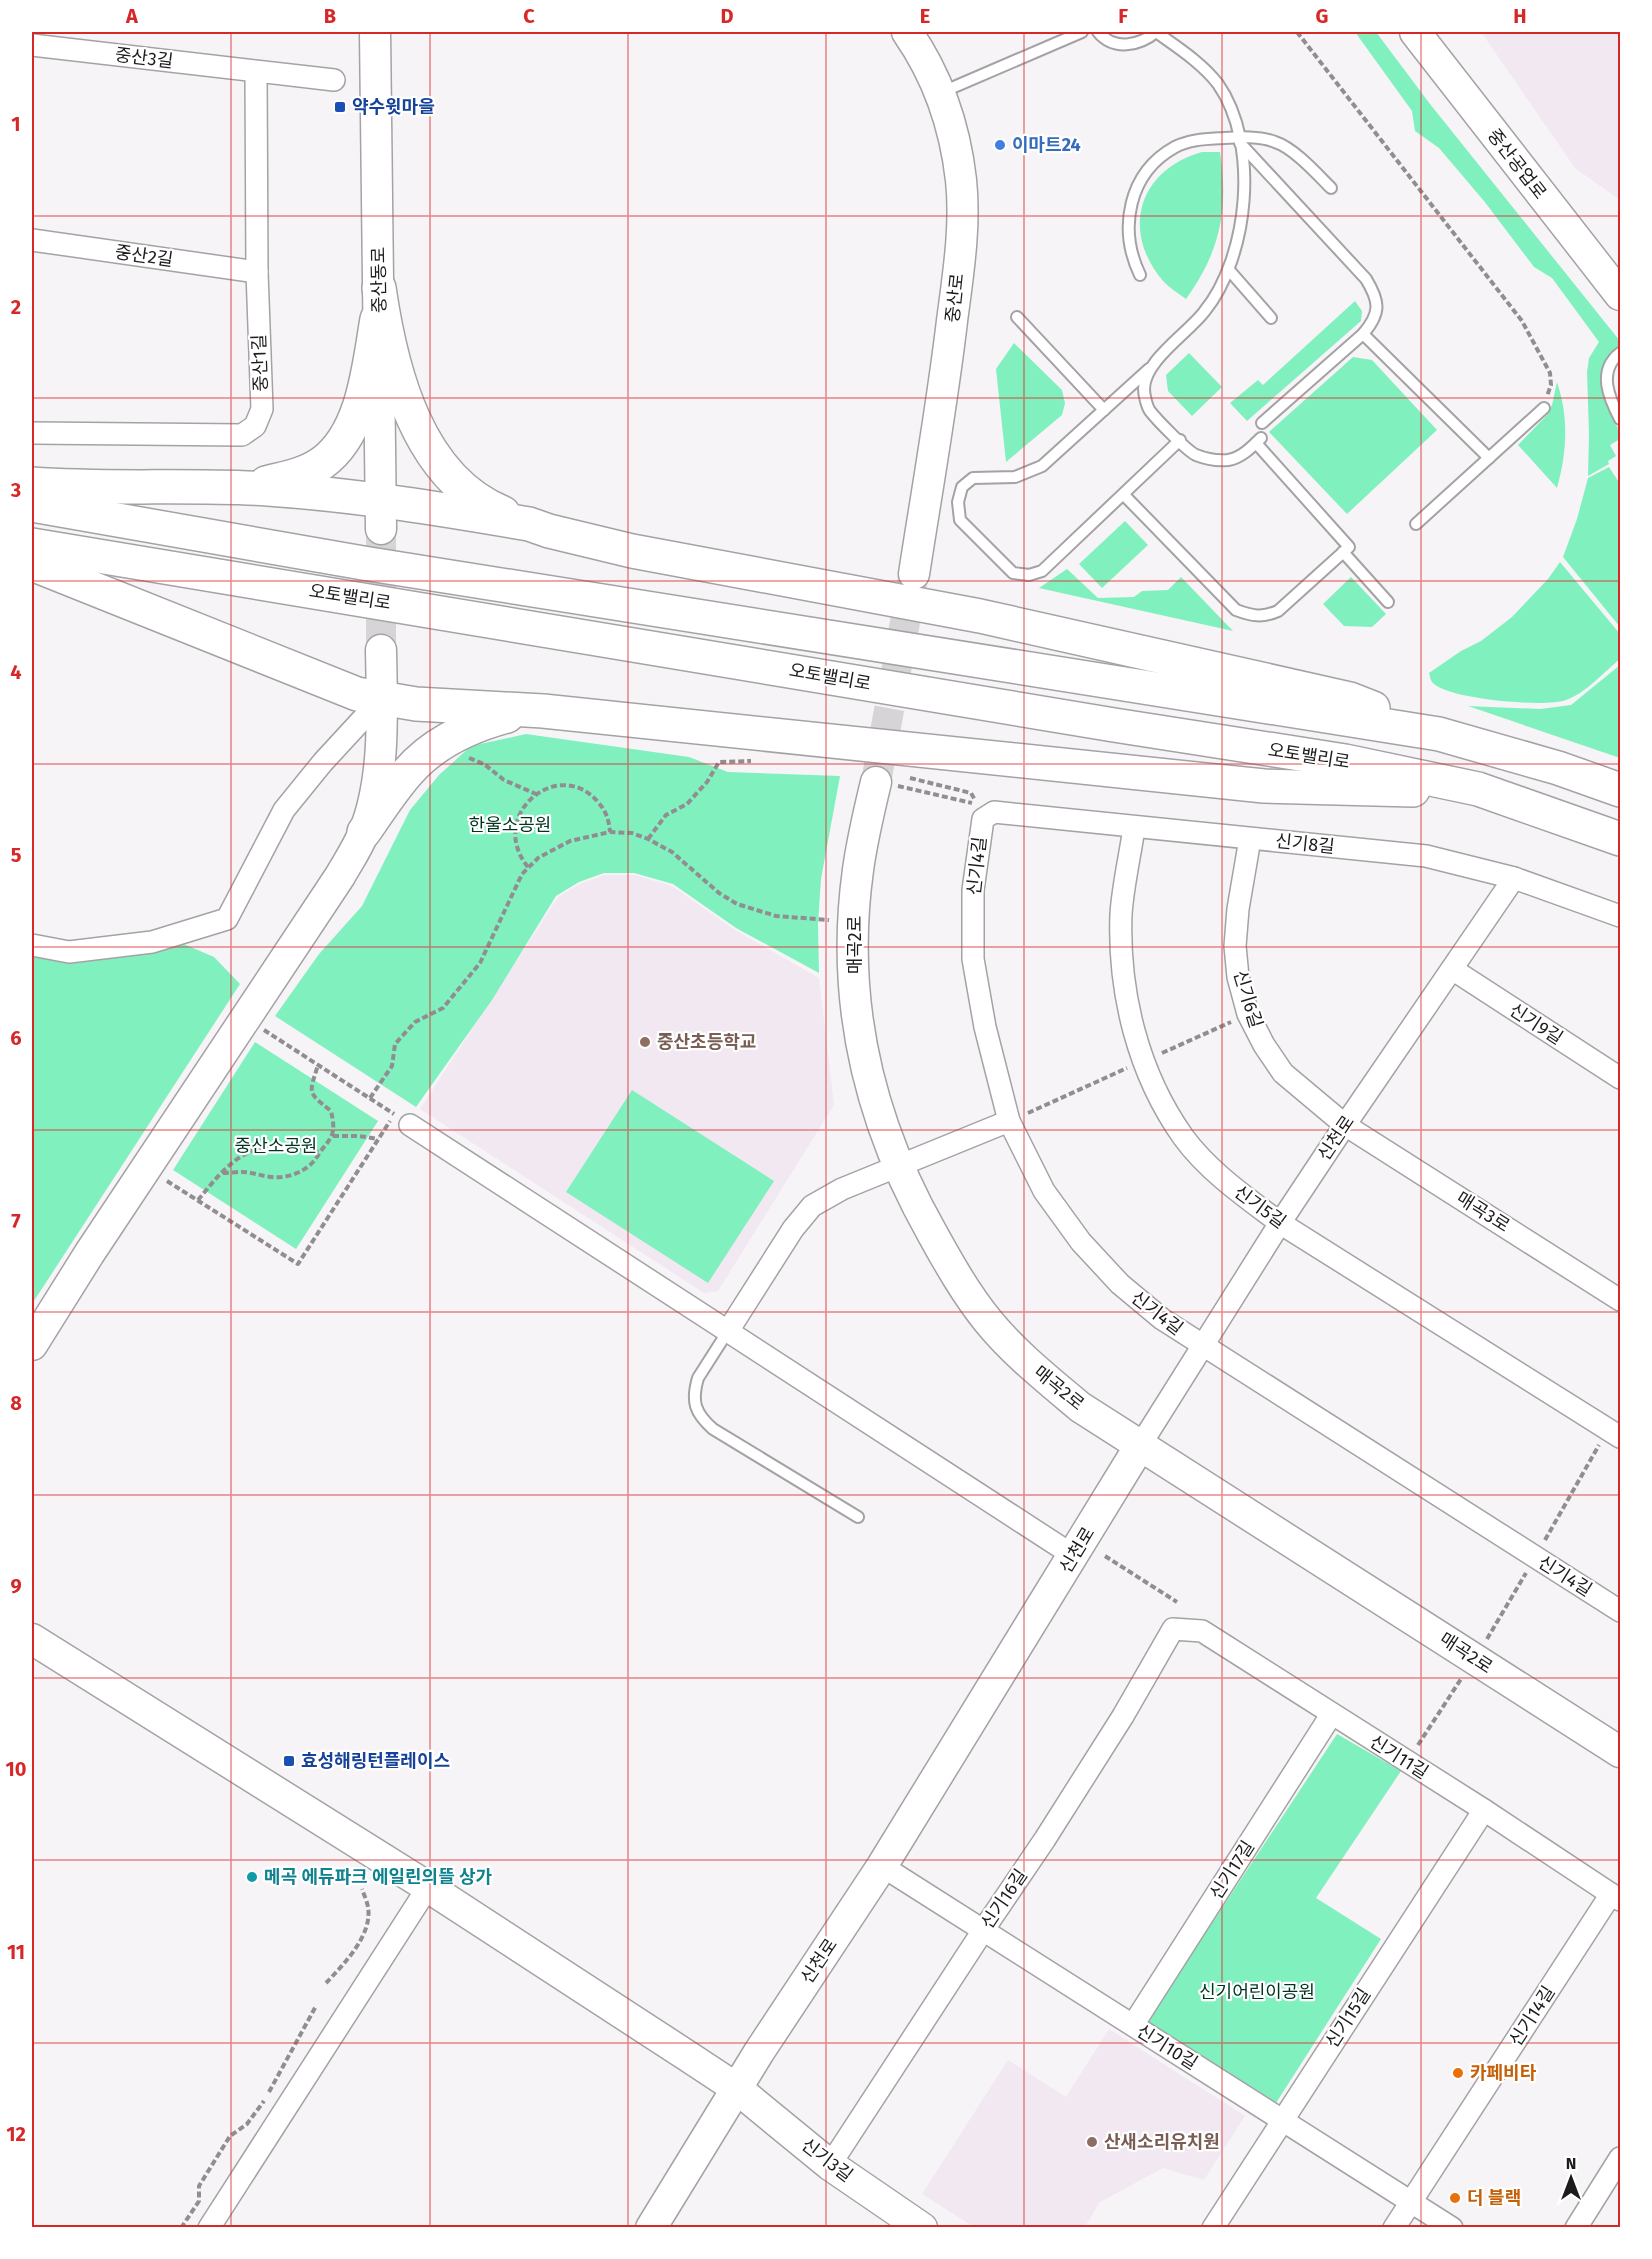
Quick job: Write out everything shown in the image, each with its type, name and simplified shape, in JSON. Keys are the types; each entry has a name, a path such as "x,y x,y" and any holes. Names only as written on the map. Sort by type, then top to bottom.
{"highway":[{"path":"244,489 300,475 322,463 338,450 363,396 379,297"},
{"path":"379,297 387,340 400,388 422,435 444,468 474,498 496,511 549,531 632,551 980,616 1338,696 1439,734"},
{"path":"32,484 75,487 244,489 381,514 529,524"},
{"name":"오토밸리로","path":"32,505 375,565 1439,734 1558,768 1620,790"},
{"name":"오토밸리로","path":"32,544 1114,725 1345,761 1478,789 1620,839"},
{"path":"32,564 357,694 416,704 543,711 1264,786 1390,790 1478,789"},
{"path":"364,832 408,771 434,749 464,729 514,715 543,711"}],"street":[{"name":"중산동로","path":"375,32 381,514"},
{"name":"중산로","path":"907,32 923,55 940,93 954,138 961,181 962,226 949,348 914,574"},
{"name":"중산공업로","path":"1414,32 1620,295"},
{"name":"중산3길","path":"32,45 334,81"},
{"name":"중산1길","path":"32,433 242,435 255,426 262,410 257,272 256,72"},
{"name":"중산2길","path":"32,240 257,272"},
{"path":"32,1345 89,1254 340,876 364,832 375,794 382,698 381,650"},
{"path":"32,945 69,952 152,942 227,919 284,810 323,762 382,698"},
{"name":"매곡2로","path":"885,783 858,872 854,920 854,976 860,1035 873,1100 898,1168 947,1260 988,1320 1034,1369 1080,1407 1620,1752"},
{"name":"신기8길","path":"988,815 1426,856 1514,878 1620,916"},
{"name":"신기4길","path":"988,815 973,890 973,959 985,1027 1010,1121 1044,1191 1081,1242 1120,1284 1162,1319 1620,1611"},
{"name":"신기5길","path":"1134,828 1121,913 1123,970 1130,1016 1143,1061 1156,1093 1185,1139 1227,1183 1280,1223 1611,1438"},
{"name":"신기6길","path":"1250,839 1238,909 1235,946 1238,977 1248,1014 1264,1045 1283,1072 1345,1125"},
{"name":"신천로","path":"651,2228 736,2088 882,1866 1074,1556 1201,1345 1345,1125 1514,878"},
{"name":"신기9길","path":"1452,969 1620,1078"},
{"path":"402,1120 1074,1556"},
{"path":"729,1331 792,1229 812,1206 842,1189 1010,1121"},
{"name":"매곡3로","path":"1345,1125 1620,1300"},
{"name":"신기11길","path":"1173,1629 1202,1631 1484,1810 1616,1897"},
{"name":"신기16길","path":"830,2165 1045,1839 1123,1716 1173,1629"},
{"name":"신기3길","path":"32,1639 428,1887 736,2088 830,2165 922,2228"},
{"name":"신기17길","path":"1132,2025 1331,1715"},
{"name":"신기15길","path":"1213,2228 1484,1810"},
{"name":"신기10길","path":"882,1866 1452,2228"},
{"path":"209,2228 428,1887"},
{"name":"신기14길","path":"1394,2228 1616,1897"},
{"path":"1576,2228 1620,2158"}],"lane":[{"path":"940,93 1082,32"},
{"path":"1098,32 1112,42 1123,45 1135,44 1156,32 1189,56 1217,83 1233,110 1240,140 1243,177 1242,216 1237,244 1219,292 1203,314 1150,368 1042,466 1015,477 973,478 962,487 958,502 960,520 1013,573 1029,575 1042,571 1180,440"},
{"path":"1140,275 1129,242 1128,222 1131,205 1139,185 1154,161 1177,146 1203,139 1275,142 1307,163 1331,188"},
{"path":"1240,140 1366,279 1377,300 1377,312 1363,334 1262,423"},
{"path":"1229,270 1270,318"},
{"path":"1017,317 1104,411"},
{"path":"1363,334 1490,458"},
{"path":"1620,353 1611,362 1607,385 1610,399 1620,419"},
{"path":"1124,495 1236,610 1250,616 1265,617 1278,611 1349,547 1259,441 1243,454 1229,460 1212,459 1194,454 1149,410 1144,389 1150,368"},
{"path":"1416,524 1544,408"},
{"path":"1343,552 1388,602"},
{"path":"729,1331 698,1378 695,1387 695,1407 702,1419 713,1429 858,1517"}],"path":[{"path":"1298,32 1522,321 1550,374 1551,385 1544,408"},
{"path":"465,757 483,764 504,780 536,794"},
{"path":"648,839 666,815 687,804 701,790 719,762"},
{"path":"885,783 976,804 988,815"},
{"path":"528,867 517,848 515,833 517,818 525,804 536,794 550,787 580,789 594,796 610,822 610,831"},
{"path":"370,1098 392,1066 395,1044 415,1022 443,1008 480,963 522,874 538,858 570,841 610,831 632,833 672,852 719,893 737,904 776,916 829,920"},
{"path":"258,1027 402,1120"},
{"path":"222,1173 244,1172 274,1178 289,1176 315,1161 333,1136 334,1125 331,1111 313,1097 311,1090 318,1065"},
{"path":"401,1105 402,1120"},
{"path":"162,1177 298,1264 378,1139 402,1120"},
{"path":"333,1136 378,1139"},
{"path":"198,1200 241,1156 259,1149 274,1147 320,1152"},
{"path":"1543,1544 1611,1438"},
{"path":"1105,1556 1177,1602"},
{"path":"1483,1644 1530,1566"},
{"path":"1414,1751 1465,1672"},
{"path":"326,1983 352,1954 365,1929 369,1909 362,1889"},
{"path":"181,2228 199,2201 200,2186 230,2136 247,2124 265,2100 316,2006"}],"shaded area":[{"path":"1481,32 1620,32 1620,200 1575,168"},
{"name":"중산초등학교","path":"604,875 635,875 672,886 735,930 819,978 834,1105 718,1291 704,1293 420,1109 558,897 580,884"},
{"name":"산새소리유치원","path":"1109,2029 1245,2116 1204,2180 1163,2168 1100,2202 1084,2228 974,2227 922,2194 1008,2060 1066,2097"}],"green space":[{"path":"1355,32 1376,32 1430,104 1620,341 1620,345 1609,354 1603,364 1601,375 1605,398 1620,433 1620,439 1610,445 1616,456 1608,461 1609,464 1588,476 1587,372 1589,358 1599,342 1552,278 1534,267 1484,201 1439,148 1415,131 1412,111"},
{"path":"1202,152 1220,152 1223,173 1222,212 1219,230 1207,264 1186,299 1164,282 1150,263 1142,243 1140,224 1142,205 1150,188 1163,173 1180,161"},
{"path":"1355,301 1362,311 1361,321 1247,421 1230,403 1258,380 1263,385"},
{"path":"1014,343 1062,390 1065,403 1062,415 1006,462 996,369"},
{"path":"1189,353 1222,387 1192,416 1168,391 1166,375"},
{"path":"1353,357 1372,360 1437,430 1347,514 1269,432"},
{"path":"1557,382 1565,422 1565,448 1557,488 1518,445 1547,415 1552,405"},
{"path":"1609,467 1620,484 1620,627 1563,557 1577,519 1588,478"},
{"path":"1125,521 1148,545 1102,588 1079,564"},
{"path":"1560,562 1620,634 1620,659 1581,692 1566,700 1555,702 1518,702 1474,697 1440,688 1432,682 1429,673 1461,651 1481,641 1512,617 1548,579"},
{"path":"1067,569 1098,598 1134,597 1142,591 1168,590 1181,577 1233,631 1039,588"},
{"path":"1351,577 1386,614 1372,627 1344,626 1323,604"},
{"path":"1620,665 1620,758 1468,706 1540,709 1571,705"},
{"name":"한울소공원","path":"526,734 689,757 728,772 840,776 821,879 818,924 819,973 736,928 673,884 634,873 604,873 579,882 556,896 492,1000 416,1107 275,1016 319,954 362,906 410,810 439,775 471,746"},
{"path":"179,942 214,957 240,984 32,1304 32,953"},
{"name":"중산소공원","path":"255,1042 378,1121 296,1249 173,1170"},
{"path":"632,1090 774,1181 708,1283 566,1192"},
{"name":"신기어린이공원","path":"1337,1734 1401,1771 1316,1898 1381,1939 1276,2103 1146,2023"}],"tunnel":[{"path":"381,529 381,650"},
{"path":"876,782 913,578"}],"place":[{"name":"약수윗마을","path":"340,107"},
{"name":"이마트24","path":"1000,145"},
{"name":"중산초등학교","path":"645,1042"},
{"name":"효성해링턴플레이스","path":"289,1761"},
{"name":"메곡 에듀파크 에일린의뜰 상가","path":"252,1877"},
{"name":"카페비타","path":"1458,2073"},
{"name":"산새소리유치원","path":"1092,2142"},
{"name":"더 블랙","path":"1455,2198"}]}
